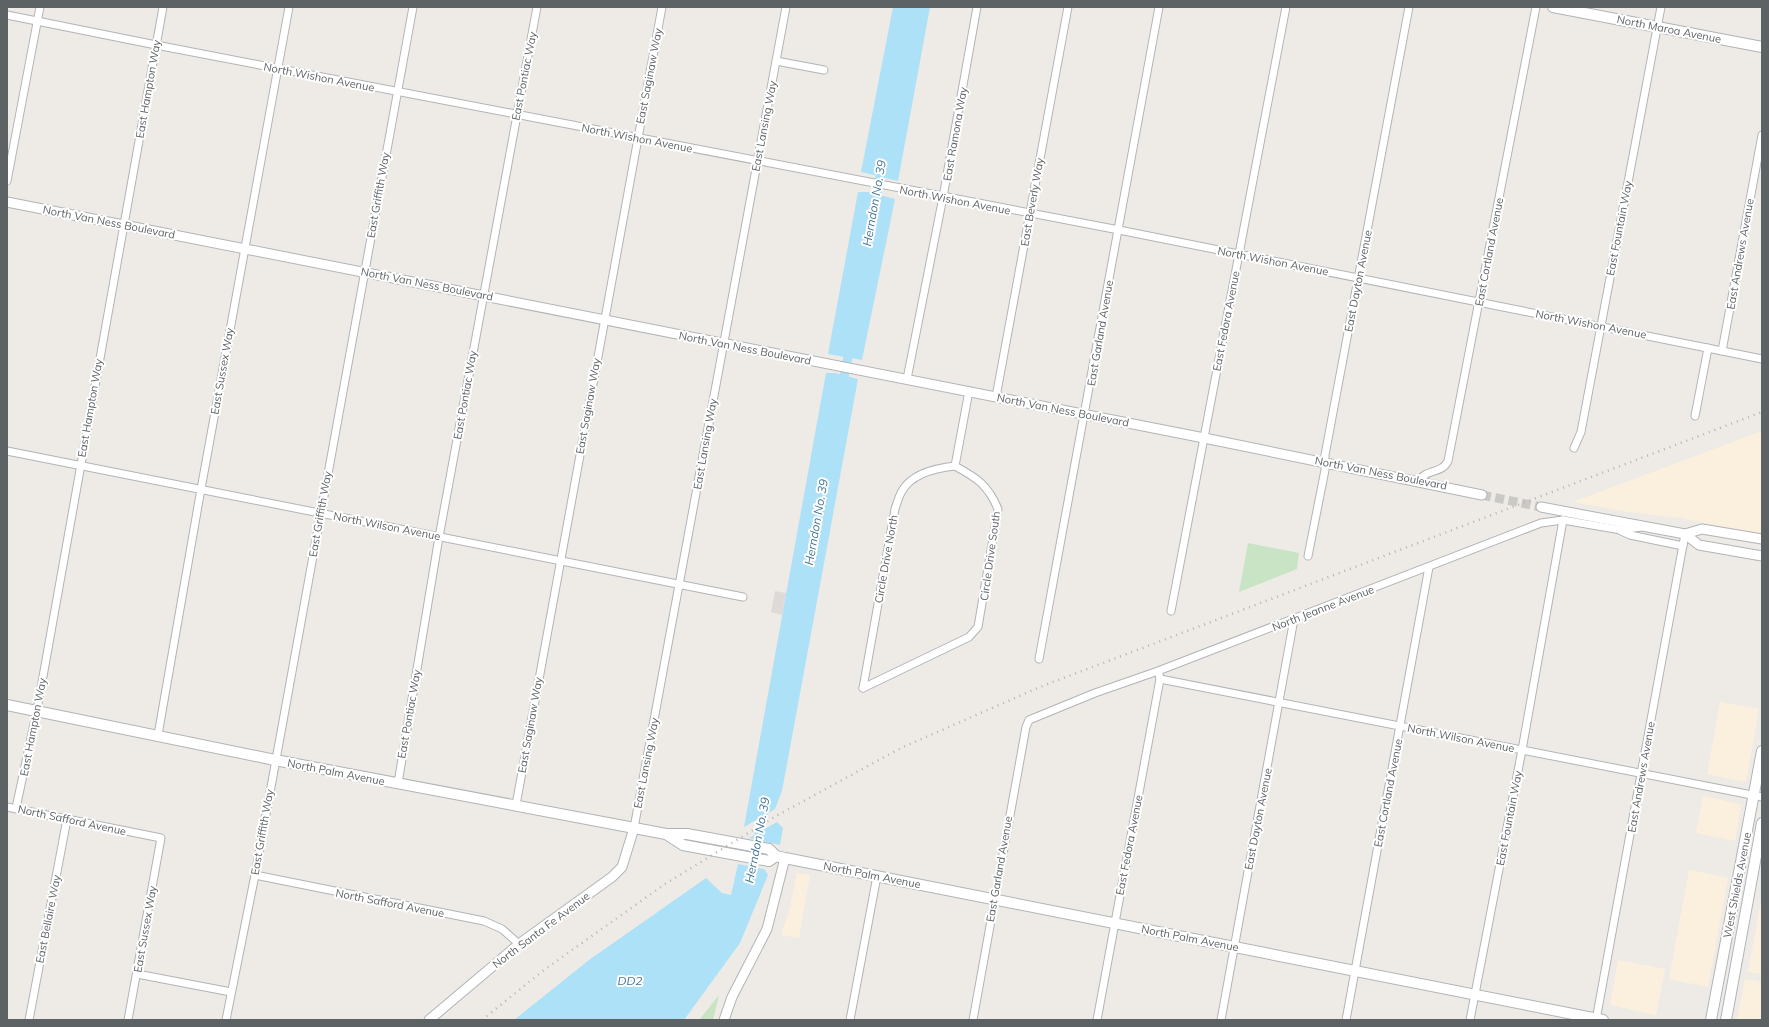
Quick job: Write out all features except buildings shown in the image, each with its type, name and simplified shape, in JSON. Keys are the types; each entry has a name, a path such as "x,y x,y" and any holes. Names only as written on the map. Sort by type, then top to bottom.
{"main road":[{"name":"North Maroa Avenue","path":"1553,7 1762,47"},
{"name":"North Palm Avenue","path":"7,705 275,760 666,834 687,834 745,845 777,855 877,876 1355,970 1598,1020"},
{"name":"West Shields Avenue","path":"1712,1020 1758,796 1762,751"},
{"name":"West Shields Avenue","path":"1726,1020 1762,823"},
{"name":"North Palm Avenue","path":"666,834 683,845 766,861 769,861 777,855"}],"street":[{"path":"7,181 40,7"},
{"name":"East Hampton Way","path":"16,808 37,710 164,7"},
{"name":"East Sussex Way","path":"158,735 200,489 289,7"},
{"name":"East Griffith Way","path":"226,1020 254,875 396,92 413,7"},
{"name":"East Pontiac Way","path":"398,783 439,537 537,7"},
{"name":"East Saginaw Way","path":"516,805 559,561 662,7"},
{"name":"East Lansing Way","path":"634,828 786,7"},
{"name":"East Ramona Way","path":"907,379 943,197 977,7"},
{"name":"East Beverly Way","path":"996,396 1068,7"},
{"name":"East Garland Avenue","path":"1039,659 1160,7"},
{"name":"East Fedora Avenue","path":"1171,611 1286,7"},
{"name":"East Dayton Avenue","path":"1308,556 1325,455 1409,7"},
{"name":"East Cortland Avenue","path":"1419,481 1425,474 1445,467 1448,461 1536,7"},
{"name":"East Fountain Way","path":"1574,448 1581,432 1661,7"},
{"name":"North Wishon Avenue","path":"7,15 396,92 638,137 891,188 1119,230 1762,359"},
{"path":"776,61 824,70"},
{"name":"East Andrews Avenue","path":"1722,351 1762,134"},
{"name":"North Van Ness Boulevard","path":"7,202 996,396 1482,495"},
{"path":"1695,416 1708,348"},
{"path":"955,466 969,391"},
{"name":"North Wilson Avenue","path":"7,451 743,597"},
{"name":"Circle Drive South","path":"863,688 969,638 978,627 998,509 992,495 982,483 955,466"},
{"name":"Circle Drive North","path":"863,688 895,509 903,490 919,475 937,468 955,466"},
{"path":"1541,507 1686,534 1702,529 1762,539"},
{"name":"East Fountain Way","path":"1470,1020 1522,750 1563,520"},
{"name":"North Jeanne Avenue","path":"1029,720 1095,693 1158,671 1541,523 1563,520 1621,530 1645,527"},
{"name":"North Jeanne Avenue","path":"1621,530 1630,535 1683,546"},
{"path":"1686,534 1699,545 1762,556"},
{"name":"East Andrews Avenue","path":"1598,1020 1686,534"},
{"name":"East Cortland Avenue","path":"1346,1020 1429,567"},
{"name":"East Dayton Avenue","path":"1221,1020 1294,619"},
{"name":"East Fedora Avenue","path":"1097,1020 1160,679 1158,671"},
{"name":"North Wilson Avenue","path":"1160,679 1642,772 1758,796"},
{"name":"East Garland Avenue","path":"973,1020 1026,727 1029,720"},
{"name":"North Safford Avenue","path":"7,807 161,838"},
{"name":"East Bellaire Way","path":"29,1020 67,819"},
{"name":"North Santa Fe Avenue","path":"429,1020 519,944 612,877 622,867 634,828"},
{"name":"East Sussex Way","path":"128,1020 161,838"},
{"path":"724,1020 732,997 767,928 777,855"},
{"name":"North Safford Avenue","path":"254,875 484,921 502,929 519,944"},
{"path":"850,1020 877,876"},
{"path":"137,974 231,992"}],"shaded area":[{"path":"1762,431 1762,534 1680,518 1629,512 1573,502"},
{"path":"775,591 786,593 782,615 771,612"},
{"path":"1720,702 1759,709 1746,782 1707,774"},
{"path":"1703,796 1740,804 1741,806 1735,841 1696,833"},
{"path":"1689,870 1728,878 1708,987 1669,979"},
{"path":"797,873 810,875 799,938 781,935 790,907"},
{"path":"1762,896 1762,974 1748,972"},
{"path":"1618,960 1665,969 1656,1015 1610,1005"},
{"path":"1745,979 1762,982 1762,1020 1737,1020"}],"green space":[{"path":"1248,543 1299,553 1297,569 1239,592"},
{"path":"719,995 713,1020 699,1020"}],"water":[{"path":"893,7 930,7 898,181 861,172"},
{"path":"858,192 868,192 895,199 862,360 828,354"},
{"path":"826,373 835,373 858,379 782,791 775,809 744,827"},
{"path":"777,822 783,828 780,845 749,838"},
{"name":"DD2","path":"738,864 764,869 768,875 740,943 684,1020 514,1020 589,960 706,878 722,893 731,895"}],"waterway":[{"name":"Herndon No. 39","path":"875,204 882,166"},
{"name":"Herndon No. 39","path":"842,386 850,347"},
{"name":"Herndon No. 39","path":"750,879 765,805"}],"tunnel":[{"path":"1482,495 1541,507"}],"railway":[{"path":"482,1020 544,970 665,884 776,816 901,748 1040,687 1762,412"}]}
